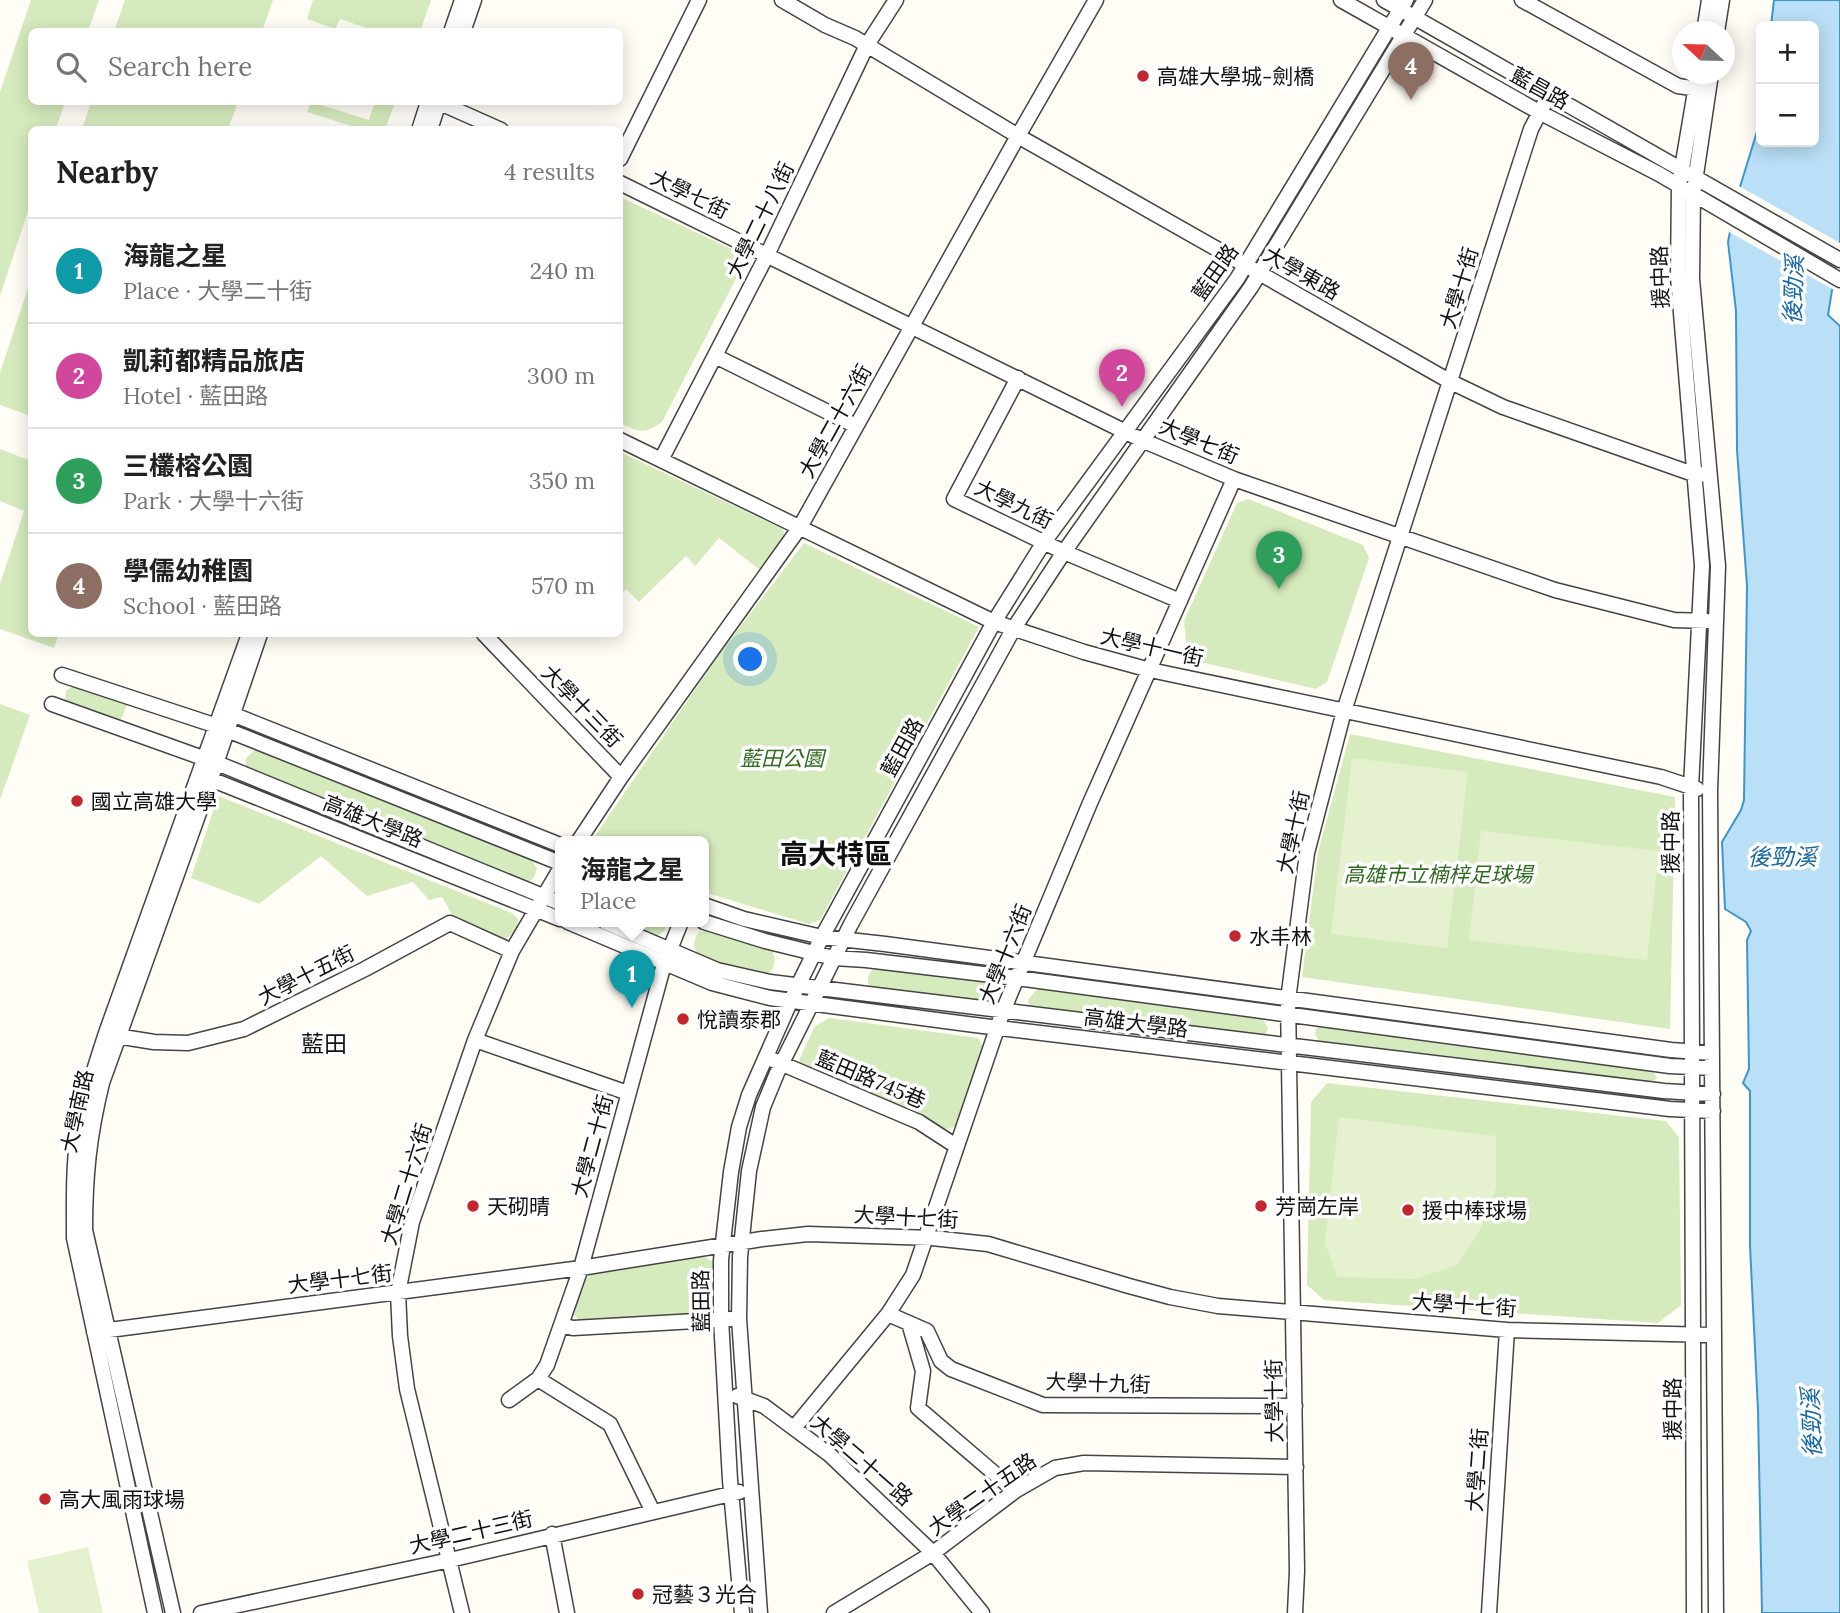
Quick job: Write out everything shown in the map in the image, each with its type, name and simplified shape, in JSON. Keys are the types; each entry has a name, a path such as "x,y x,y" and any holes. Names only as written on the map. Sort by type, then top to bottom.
{"street":[{"path":"453,28 462,0"},
{"path":"464,28 474,0"},
{"path":"623,153 699,0"},
{"name":"大學東路","path":"782,0 867,45 1018,136 1451,382 1503,407 1696,474 1711,474"},
{"name":"大學二十八街","path":"661,460 767,255 867,45 896,0"},
{"name":"大學二十六街","path":"582,836 621,777 800,527 1096,0"},
{"name":"藍昌路","path":"1341,0 1539,112 1679,186 1839,280"},
{"name":"藍昌路","path":"1384,0 1404,5 1414,17 1840,260"},
{"name":"藍田路","path":"742,1613 721,1319 722,1245 731,1172 749,1095 822,937 994,622 1044,542 1246,266 1396,31 1414,17 1425,0"},
{"path":"1522,0 1678,86 1702,90"},
{"path":"1706,21 1709,0"},
{"path":"1719,21 1722,0"},
{"name":"藍田路","path":"760,1613 739,1319 741,1242 749,1171 764,1107 842,941 1014,628 1064,552 1259,274 1396,31 1404,5"},
{"name":"援中路","path":"1700,84 1702,90"},
{"name":"援中路","path":"1705,84 1702,90 1689,173 1693,195 1692,279 1718,566 1710,791 1716,1613"},
{"name":"大學十街","path":"1295,1613 1294,1313 1287,1046 1288,1007 1310,841 1344,711 1531,129 1549,95"},
{"path":"420,126 427,105"},
{"path":"431,126 438,105"},
{"path":"446,105 492,126"},
{"name":"援中路","path":"1689,173 1679,186 1678,277 1702,565 1691,788 1694,1613"},
{"name":"大學七街","path":"623,184 1143,441 1234,479 1555,590 1674,620 1715,622"},
{"path":"715,356 856,426"},
{"name":"大學九街","path":"1018,378 954,499 1064,552 1180,601"},
{"name":"大學十一街","path":"623,441 994,622 1084,652 1150,670 1661,777 1691,788 1710,791"},
{"name":"大學十六街","path":"794,1428 888,1314 913,1275 1003,1012 1234,479"},
{"name":"大學南路","path":"228,712 247,637"},
{"name":"大學南路","path":"173,1613 102,1331 74,1238 78,1135 89,1085 111,1036 222,728 259,637"},
{"name":"大學十三街","path":"487,637 621,777"},
{"name":"高雄大學路","path":"62,675 222,728 555,861"},
{"name":"高雄大學路","path":"52,704 211,761 540,902 555,915"},
{"path":"192,717 228,712 555,843"},
{"name":"高雄大學路","path":"178,750 205,776 540,902 555,903"},
{"name":"大學二十六街","path":"462,1613 407,1389 398,1293 412,1222 475,1040 512,951 555,877"},
{"name":"高雄大學路","path":"709,907 744,919 842,941 878,943 1023,963 1288,1007 1691,1067 1712,1060"},
{"name":"大學十五街","path":"111,1036 154,1042 188,1042 244,1029 450,923 512,951"},
{"name":"高雄大學路","path":"709,924 814,955 834,958 1691,1052 1712,1060"},
{"name":"高雄大學路","path":"582,927 667,957 765,981 1287,1046 1713,1094"},
{"name":"高雄大學路","path":"614,927 712,983 761,996 997,1028 1713,1111"},
{"name":"大學二十街","path":"509,1400 538,1379 547,1365 581,1268 667,957 679,927"},
{"path":"475,1040 628,1093"},
{"name":"藍田路745巷","path":"766,1057 919,1122 956,1146"},
{"name":"大學十七街","path":"102,1331 581,1268 808,1234 927,1238 988,1244 1170,1297 1218,1306 1507,1330 1713,1335"},
{"name":"大學十九街","path":"888,1314 927,1331 941,1362 951,1369 1043,1405 1295,1406"},
{"path":"561,1325 573,1328 739,1319"},
{"path":"909,1323 923,1371 918,1408 1015,1491"},
{"name":"大學二街","path":"1489,1613 1507,1330"},
{"name":"大學南路","path":"102,1331 156,1613"},
{"path":"538,1379 610,1424 653,1513"},
{"name":"大學二十一路","path":"726,1395 744,1397 764,1406 830,1455 933,1553 982,1613"},
{"name":"大學二十五路","path":"834,1613 933,1553 1015,1491 1055,1468 1084,1463 1296,1467"},
{"name":"大學二十三街","path":"201,1613 450,1560 750,1489"},
{"path":"552,1534 567,1613"}],"green space":[{"path":"31,0 99,0 89,28 28,28 28,105 64,105 57,126 28,126 28,211 0,296 0,92"},
{"path":"125,0 273,0 263,28 115,28"},
{"path":"313,0 431,0 421,28 367,28 340,19 336,28 332,28 307,19"},
{"path":"90,105 237,105 229,126 83,126"},
{"path":"310,105 321,105 369,120 374,105 394,105 386,126 351,126 307,112"},
{"path":"623,198 736,251 743,265 662,422 651,429 637,430 623,424"},
{"path":"28,288 28,415 0,405 0,373"},
{"path":"0,449 28,460 28,637 58,637 54,648 0,629 0,584 24,511 0,501"},
{"path":"623,453 783,529 785,537 760,570 719,538 695,566 686,556 639,602 626,589 623,592"},
{"path":"1248,499 1363,545 1369,558 1327,682 1316,689 1188,659 1184,621 1237,503"},
{"name":"藍田公園","path":"804,543 979,627 820,920 809,924 709,894 709,836 595,836 718,656"},
{"path":"73,686 127,705 120,722 67,702 66,691"},
{"path":"0,704 30,715 0,800"},
{"name":"高雄市立楠梓足球場","path":"1350,734 1675,797 1670,1029 1302,977 1318,852"},
{"path":"255,750 531,859 537,868 535,875 526,883 245,768 246,758"},
{"path":"1352,758 1468,772 1447,948 1331,934"},
{"path":"218,796 512,913 518,919 516,929 504,939 454,918 442,897 429,900 413,882 367,896 321,856 259,904 191,878"},
{"path":"1481,831 1659,851 1647,960 1469,940"},
{"path":"631,927 665,927 656,937"},
{"path":"709,930 772,950 773,968 759,978 699,956 694,946 695,938 699,932"},
{"path":"879,967 979,978 987,983 988,994 981,1001 873,988 869,986 868,976"},
{"path":"1038,988 1261,1017 1268,1028 1265,1036 1035,1010 1029,1006 1028,1000"},
{"path":"830,1018 978,1038 983,1047 955,1126 947,1129 805,1069 799,1060 815,1026"},
{"path":"1323,1024 1650,1069 1657,1077 1652,1086 1321,1043 1315,1035 1316,1029"},
{"path":"1327,1083 1666,1121 1679,1138 1681,1305 1658,1323 1324,1300 1307,1285 1311,1102"},
{"name":"援中棒球場","path":"1339,1117 1496,1136 1496,1188 1479,1232 1457,1265 1415,1279 1337,1277 1325,1243"},
{"path":"704,1256 713,1262 712,1308 703,1313 579,1320 573,1314 586,1279 594,1272"},
{"path":"88,1547 103,1613 39,1613 27,1561"}],"water":[{"name":"後勁溪","path":"1774,0 1840,0 1840,241 1828,315 1840,326 1840,1613 1762,1613 1758,1410 1750,1246 1750,1091 1743,1083 1749,1069 1747,940 1751,931 1746,922 1725,909 1722,842 1744,800 1747,586 1737,450 1736,311 1728,242 1736,200 1756,135 1756,147 1819,147 1819,21 1772,21"}],"pier":[{"path":"1737,185 1840,243 1836,291 1727,231"}],"place":[{"name":"高雄大學城-劍橋","path":"1143,76"},
{"name":"學儒幼稚園","path":"1411,100"},
{"name":"凱莉都精品旅店","path":"1122,407"},
{"name":"三欉榕公園","path":"1279,589"},
{"name":"國立高雄大學","path":"77,801"},
{"name":"水丰林","path":"1235,936"},
{"name":"海龍之星","path":"632,1008"},
{"name":"悅讀泰郡","path":"683,1019"},
{"name":"天砌晴","path":"473,1206"},
{"name":"芳崗左岸","path":"1261,1206"},
{"name":"援中棒球場","path":"1408,1210"},
{"name":"高大風雨球場","path":"45,1499"},
{"name":"冠藝３光合","path":"638,1594"}],"district":[{"name":"高大特區","path":"836,854"},
{"name":"藍田","path":"324,1043"}]}
